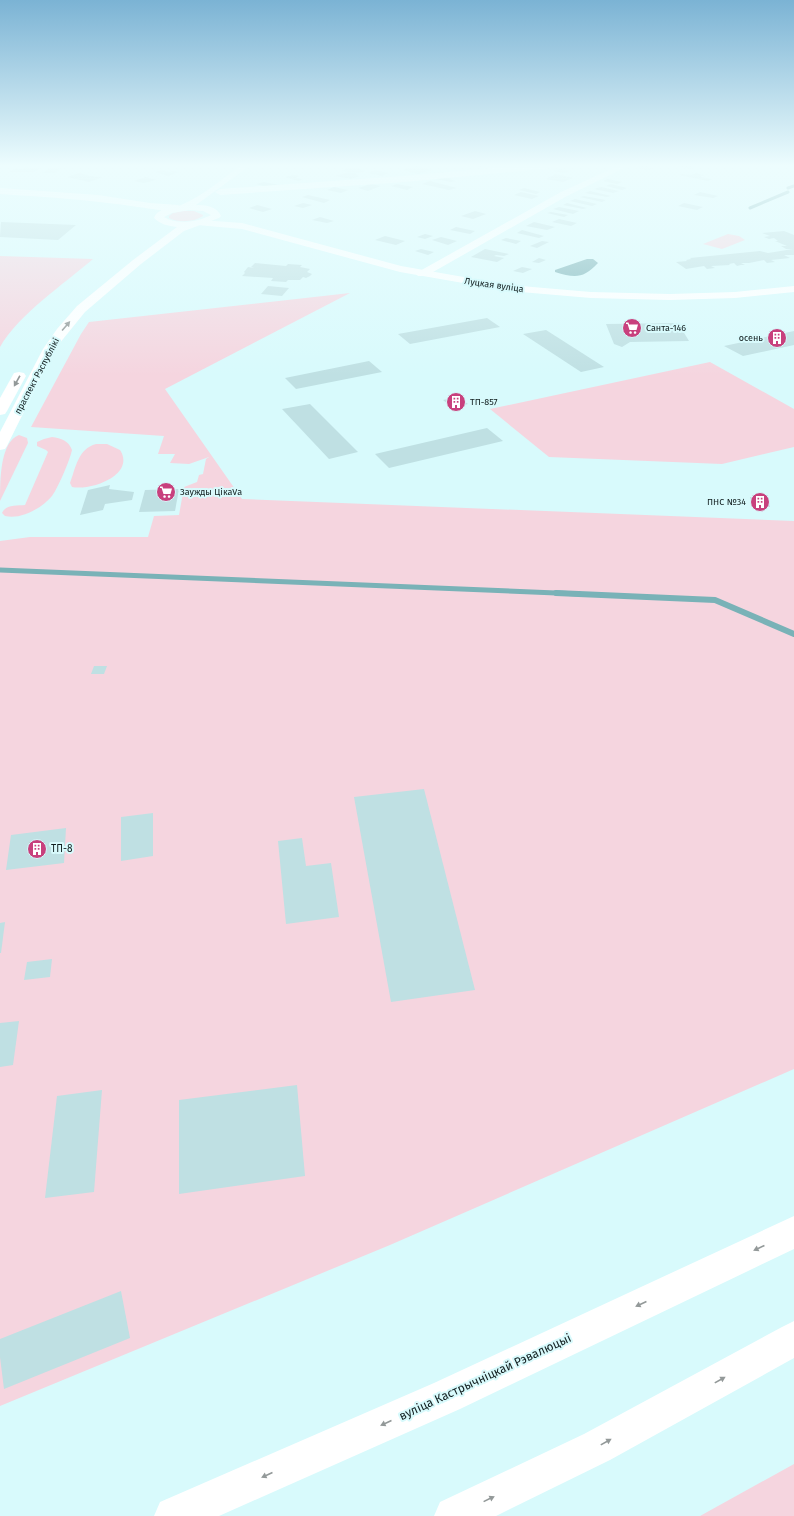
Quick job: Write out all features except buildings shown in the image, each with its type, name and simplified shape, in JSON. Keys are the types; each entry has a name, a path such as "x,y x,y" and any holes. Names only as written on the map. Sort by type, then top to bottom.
{"main road":[{"path":"67,307 154,235"},
{"name":"праспект Рэспублікі","path":"0,446 49,349 61,332 81,309 137,262 173,235"},
{"name":"Луцкая вуліца","path":"274,235 400,269 526,284 606,289 704,290 794,281"},
{"name":"Луцкая вуліца","path":"298,235 427,272 508,288 591,295 709,296 794,288"},
{"path":"427,272 492,235"},
{"name":"праспект Рэспублікі","path":"0,411 24,367"},
{"name":"вуліца Кастрычніцкай Рэвалюцыі","path":"174,1516 447,1396 794,1232"},
{"path":"454,1516 597,1447 794,1339"}],"shaded area":[{"path":"726,235 739,236 745,240 722,249 703,244"},
{"path":"0,256 93,259 30,311 8,335 0,347"},
{"path":"350,293 165,389 242,499 794,521 794,1069 390,1245 0,1406 0,541 30,537 148,537 154,516 179,515 184,487 197,482 199,475 203,474 206,459 209,457 189,464 170,463 175,454 158,454 164,436 31,427 81,334 89,322"},
{"path":"710,362 794,409 794,447 722,464 549,457 490,409"},
{"path":"19,435 27,438 28,443 0,501 2,463 8,445"},
{"path":"52,437 64,440 69,444 72,450 60,481 52,496 43,505 24,515 11,517 5,516 2,513 6,508 25,505 48,452 37,446 37,442"},
{"path":"96,444 107,444 120,450 123,459 122,467 117,474 100,484 80,488 72,487 70,483 78,459 85,450"},
{"path":"794,1464 794,1516 700,1516"}],"water":[{"path":"587,259 593,259 598,263 588,272 578,276 573,276 555,272 555,270"}],"waterway":[{"path":"0,570 559,593"},
{"path":"559,593 580,594"},
{"path":"559,593 715,600 794,634"}],"place":[{"name":"Санта-146","path":"632,328"},
{"name":"осень","path":"777,338"},
{"name":"ТП-857","path":"456,402"},
{"name":"Заужды ЦікаVа","path":"166,492"},
{"name":"ПНС №34","path":"760,502"},
{"name":"ТП-8","path":"37,849"}]}
